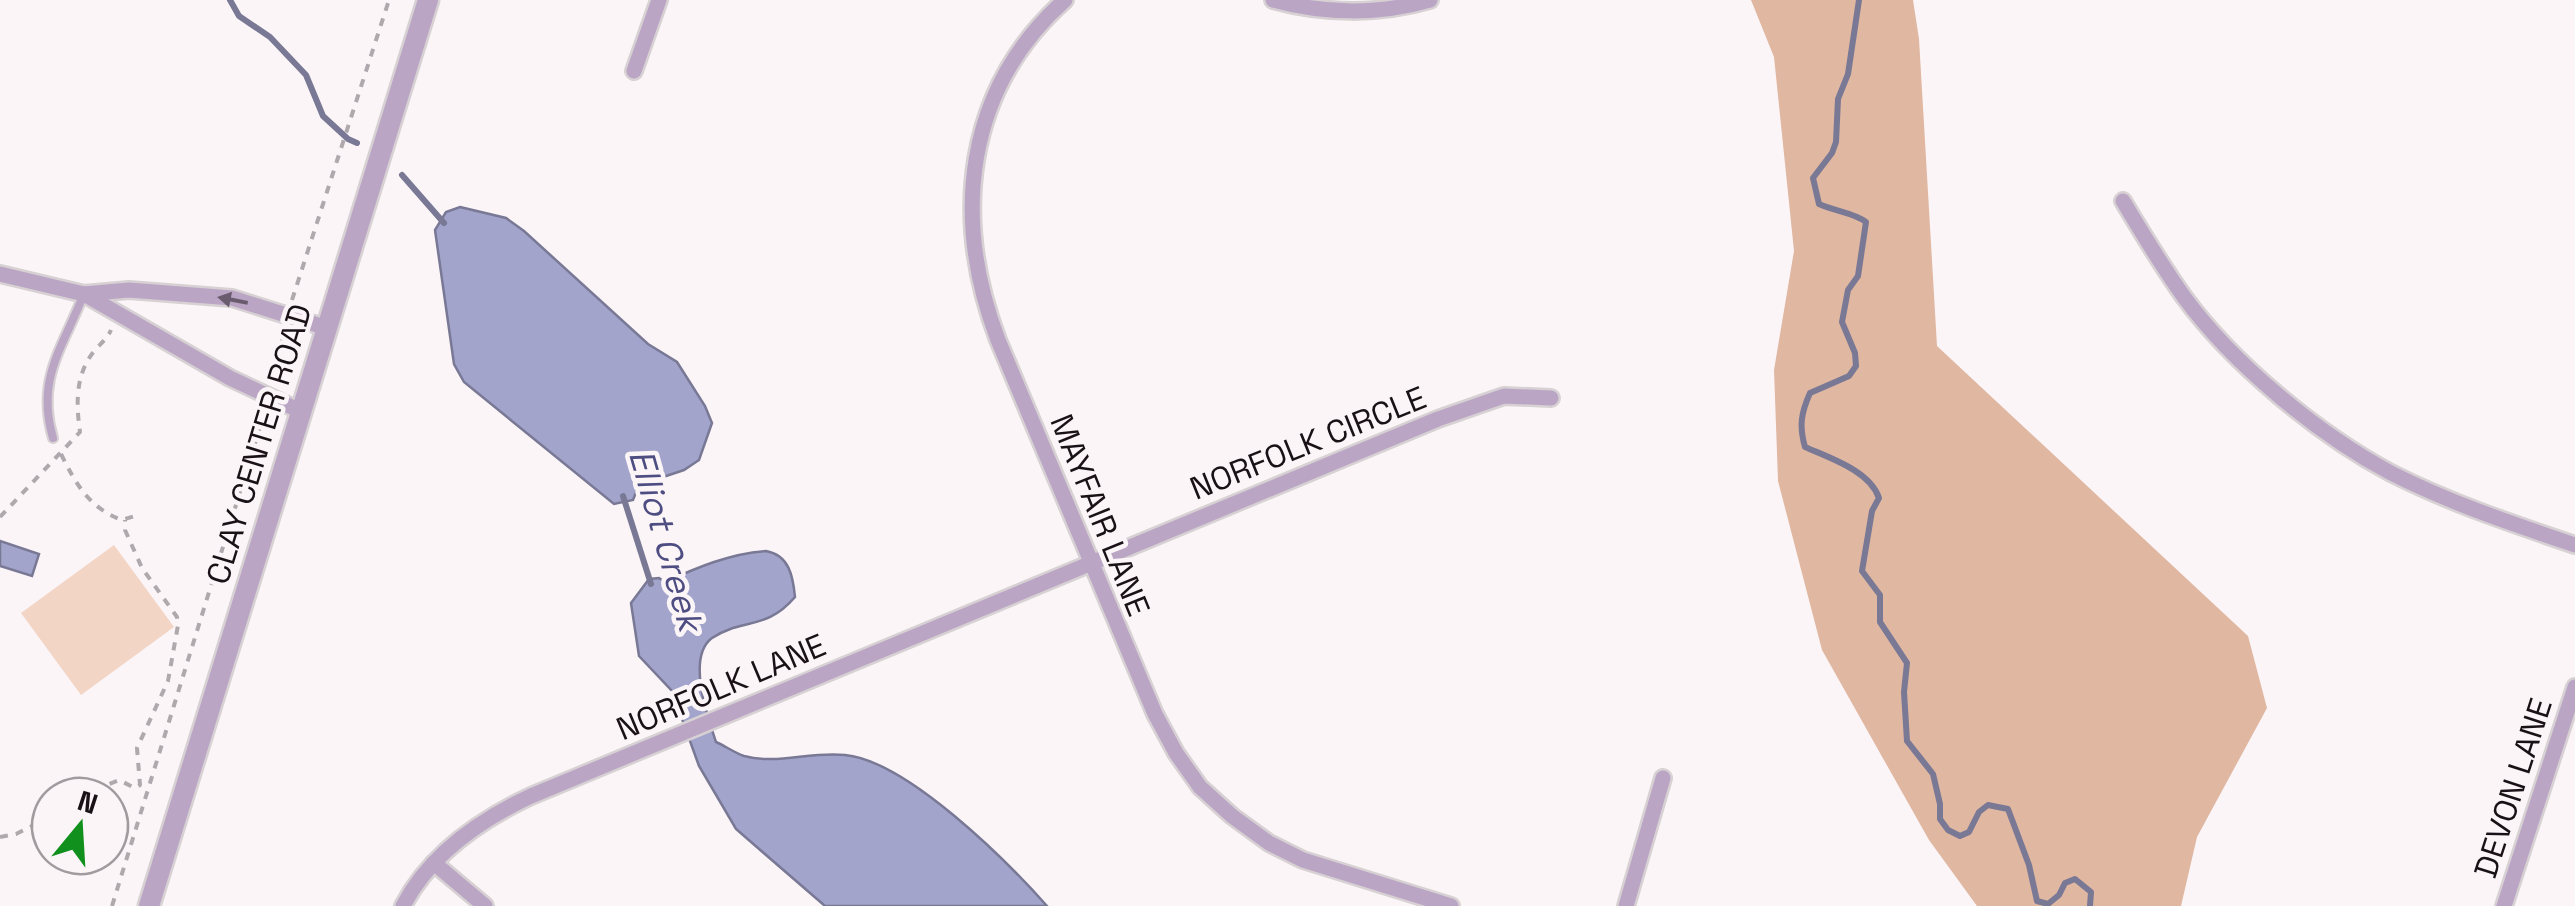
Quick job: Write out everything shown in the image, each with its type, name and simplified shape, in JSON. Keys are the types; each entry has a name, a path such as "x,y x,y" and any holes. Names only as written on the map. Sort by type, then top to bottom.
{"street":[{"name":"CLAY CENTER ROAD","path":"148,906 428,0"},
{"path":"634,70 660,0"},
{"name":"MAYFAIR LANE","path":"1065,0 1043,19 1001,80 978,150 970,206 973,253 986,308 1155,714 1176,754 1200,787 1269,843 1304,860 1451,906"},
{"path":"1273,0 1304,8 1363,12 1430,0"},
{"path":"2122,200 2187,300 2260,380 2317,426 2388,472 2435,494 2575,545"},
{"path":"0,274 84,294 300,411"},
{"path":"84,294 129,290 232,298 326,328"},
{"name":"NORFOLK CIRCLE","path":"1091,562 1491,399 1551,398"},
{"name":"NORFOLK LANE","path":"404,906 434,863 464,834 499,811 1091,562"},
{"name":"DEVON LANE","path":"2504,906 2575,687"},
{"path":"1626,906 1664,778"},
{"path":"434,863 485,906"}],"lane":[{"path":"53,438 47,419 47,384 84,294"}],"path":[{"path":"112,906 268,397 288,315 389,0"},
{"path":"53,438 84,495 101,510 125,520 138,515"},
{"path":"125,520 125,530 142,568 177,617 175,648 164,696 137,748 140,784 136,788 130,784"},
{"path":"0,837 30,827"}],"shaded area":[{"path":"1751,0 1913,0 1919,39 1937,346 2248,636 2267,708 2197,837 2181,906 1977,906 1929,840 1822,650 1778,481 1774,370 1794,251 1774,57"},
{"path":"114,545 174,627 81,695 21,613"}],"water":[{"path":"460,207 506,218 648,344 677,362 712,423 699,460 684,470 645,483 633,500 614,504 464,382 454,364 435,230 446,212"},
{"path":"0,541 39,554 32,576 0,566"},
{"path":"766,551 785,562 795,597 774,615 723,632 704,647 701,688 716,742 756,758 845,755 870,761 925,793 954,816 1047,906 825,906 736,829 699,766 672,691 639,656 631,603 649,579 665,582 727,558"}],"waterway":[{"name":"Elliot Creek","path":"230,0 239,16 270,37 306,75 323,116 357,143"},
{"path":"1859,0 1848,74 1838,99 1836,142 1813,178 1819,204 1866,222 1858,276 1848,290 1842,322 1856,366 1849,376 1810,393 1802,420 1805,447 1858,473 1879,498 1872,511 1862,571 1880,595 1880,622 1907,663 1907,741 1933,774 1940,819 1948,830 1960,836 1969,832 1979,812 1988,805 2008,809 2029,865 2037,901 2048,904 2065,883 2075,879 2091,892 2090,906"},
{"name":"Elliot Creek","path":"402,175 444,223"},
{"name":"Elliot Creek","path":"623,496 651,584"}]}
